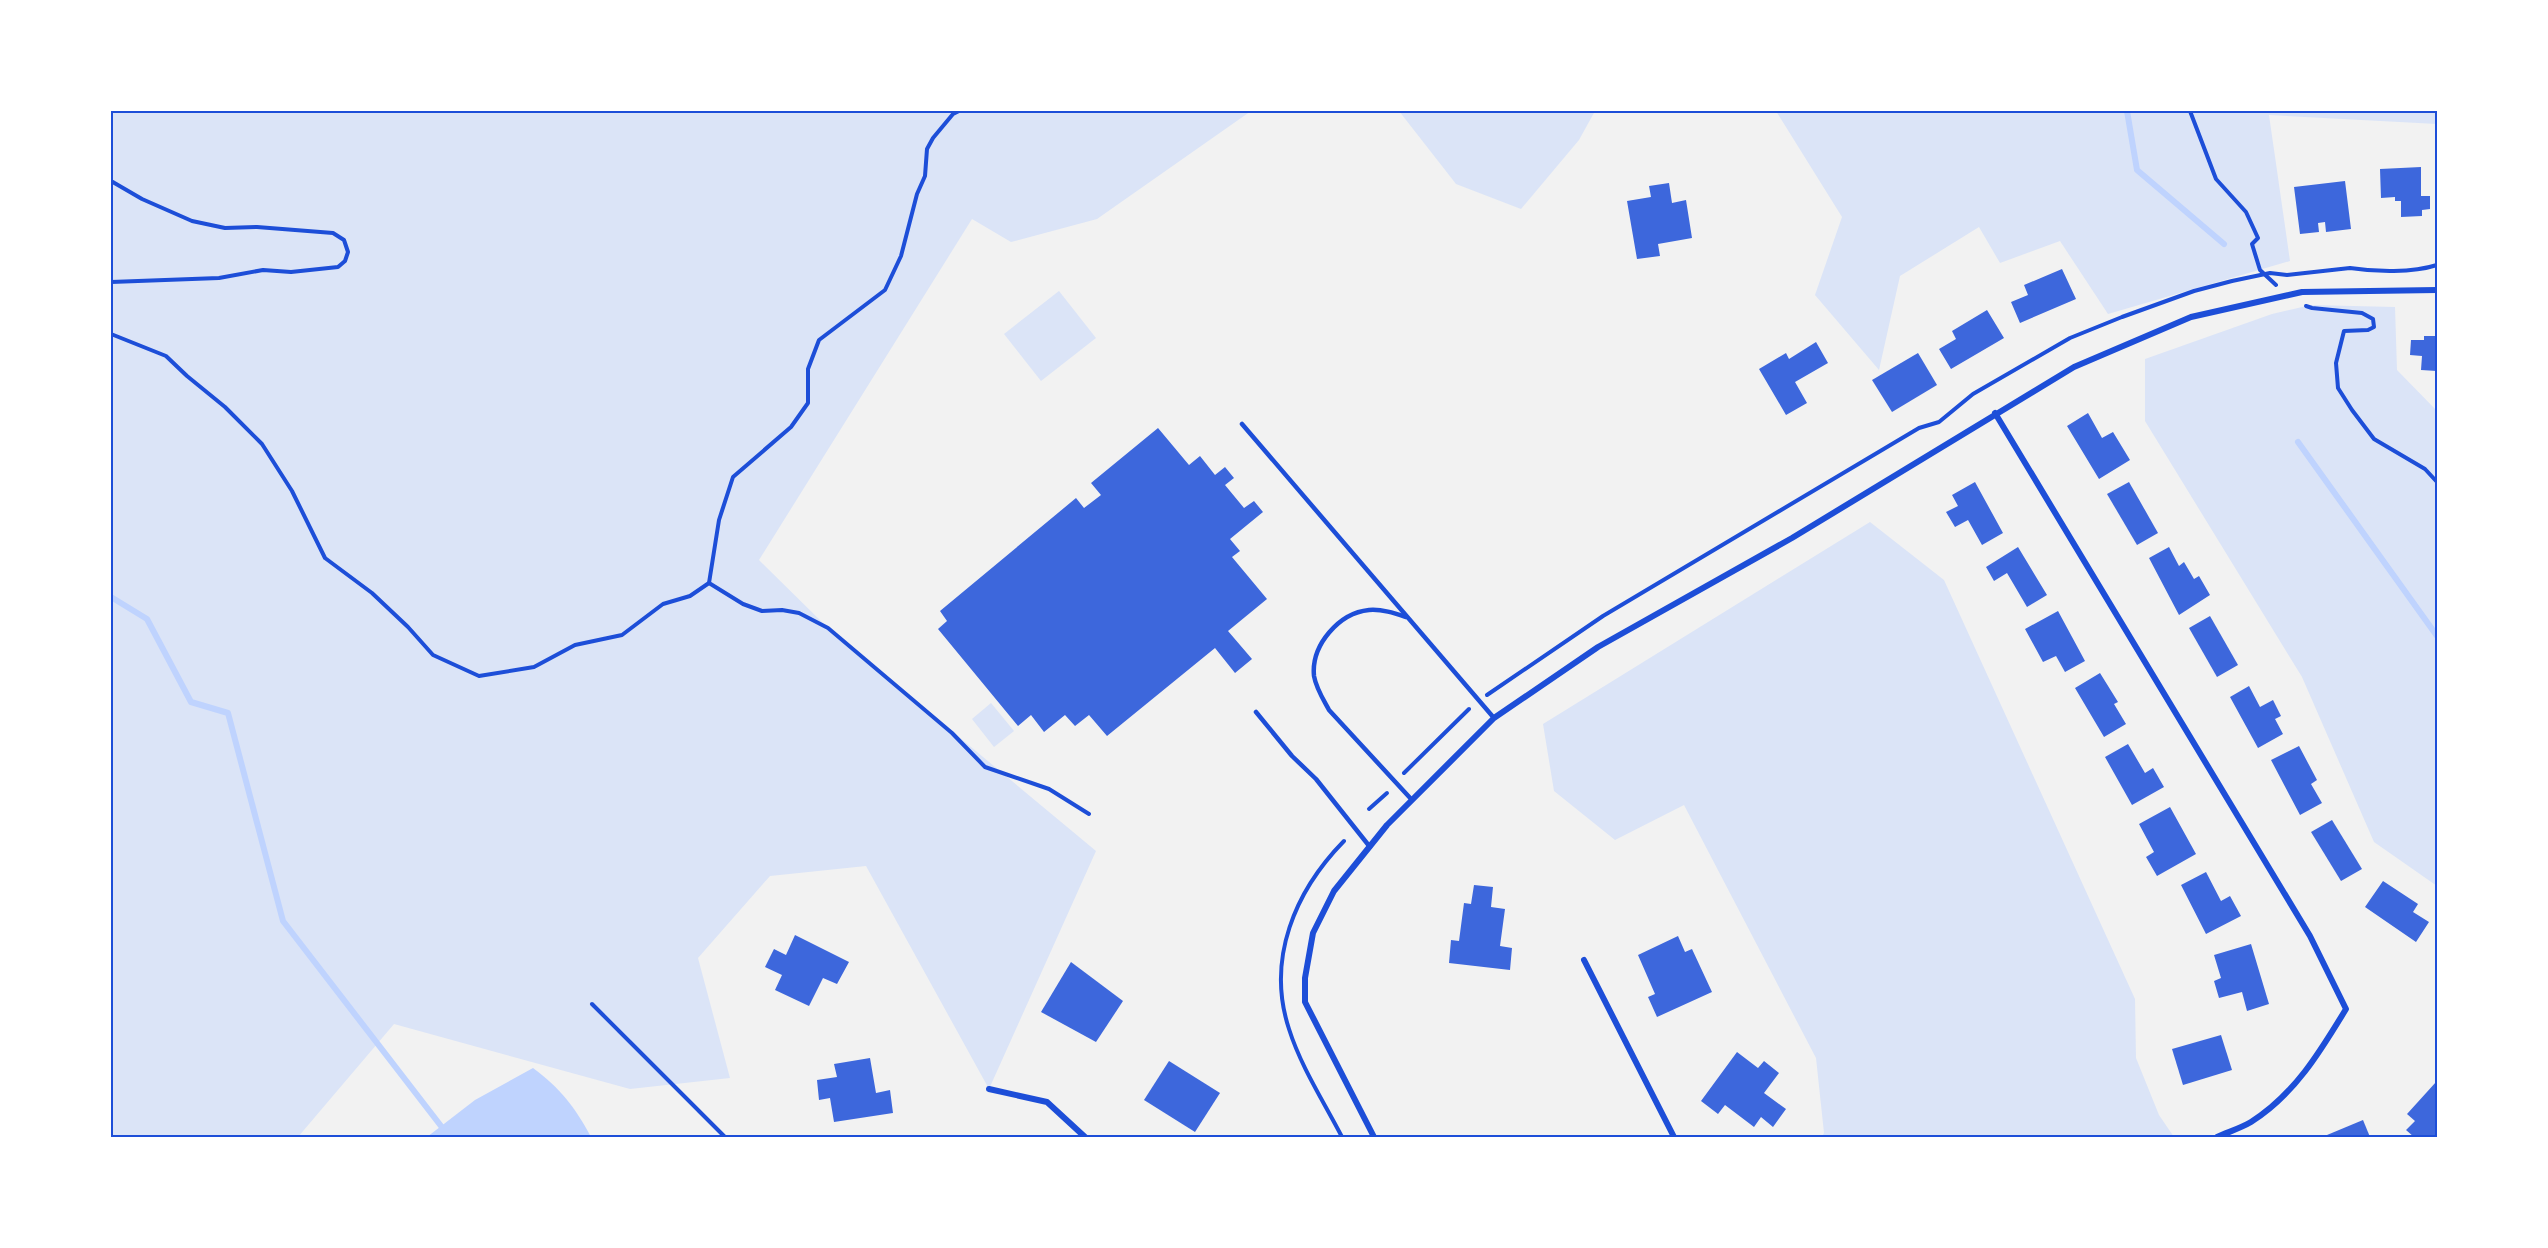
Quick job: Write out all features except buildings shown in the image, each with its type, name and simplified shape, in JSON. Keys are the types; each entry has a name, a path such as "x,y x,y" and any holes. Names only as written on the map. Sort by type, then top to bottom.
{"street":[{"path":"1374,1137 1305,1002 1305,978 1313,933 1334,891 1370,847 1412,800 1494,718 1598,647 1837,510 1995,413 2074,368 2191,317 2298,293 2437,290"},
{"path":"1995,413 2310,936 2346,1009 2305,1072 2282,1100 2250,1123 2217,1137"},
{"path":"1584,960 1674,1137"},
{"path":"988,1089 1047,1102 1085,1137"}],"lane":[{"path":"1242,424 1494,718"},
{"path":"1409,618 1390,611 1371,610 1357,612 1342,620 1325,636 1316,657 1314,675 1319,693 1329,710 1412,800"},
{"path":"1256,712 1292,756 1316,778 1370,847"}],"path":[{"path":"111,334 166,356 225,407 262,444 292,491 325,558 372,593 408,627 433,655 479,676 534,667 575,645 622,635 663,604 690,596 709,583 719,520 733,477 791,427 808,403 808,369 819,340 885,290 901,256 917,194 925,176 927,149 953,114 959,111"},
{"path":"2190,111 2216,179 2253,224 2258,237 2252,244 2260,270 2290,295"},
{"path":"111,181 141,199 192,221 225,228 257,227 333,233 344,240 348,252 345,261 338,267 320,270 291,272 263,270 219,278 111,282"},
{"path":"2298,293 2301,303 2312,308 2362,313 2373,319 2374,327 2368,330 2344,331 2336,363 2338,388 2374,439 2425,469 2437,482"},
{"path":"709,583 743,604 762,611 782,610 799,613 828,628 952,733 985,767 1049,789 1089,814"},
{"path":"1404,773 1469,710"},
{"path":"1369,809 1387,794"},
{"path":"592,1004 725,1137"}],"shaded area":[{"path":"111,111 1251,111 1097,219 1011,242 972,219 759,560 828,628 1096,851 989,1089 866,866 770,876 698,958 730,1078 630,1089 394,1024 298,1137 111,1137"},
{"path":"1399,111 1595,111 1579,140 1521,209 1456,184"},
{"path":"1776,111 2437,111 2437,124 2269,115 2290,261 2108,314 2060,241 2000,263 1979,227 1900,276 1879,370 1815,295 1842,217"},
{"path":"1059,291 1096,338 1041,381 1004,334"},
{"path":"2311,305 2395,307 2397,370 2437,411 2437,886 2374,842 2302,677 2145,421 2145,359 2272,314"},
{"path":"1870,522 1944,580 2135,999 2136,1058 2159,1115 2174,1137 1822,1137 1824,1133 1816,1058 1684,805 1615,840 1554,791 1543,724"},
{"path":"991,703 1014,731 994,747 972,719"}],"water":[{"path":"533,1068 566,1099 591,1137 427,1137 475,1100"}],"waterway":[{"path":"2127,111 2137,170 2224,244"},
{"path":"2298,442 2437,636"},
{"path":"111,597 147,619 191,702 228,713 283,921 441,1126"}]}
